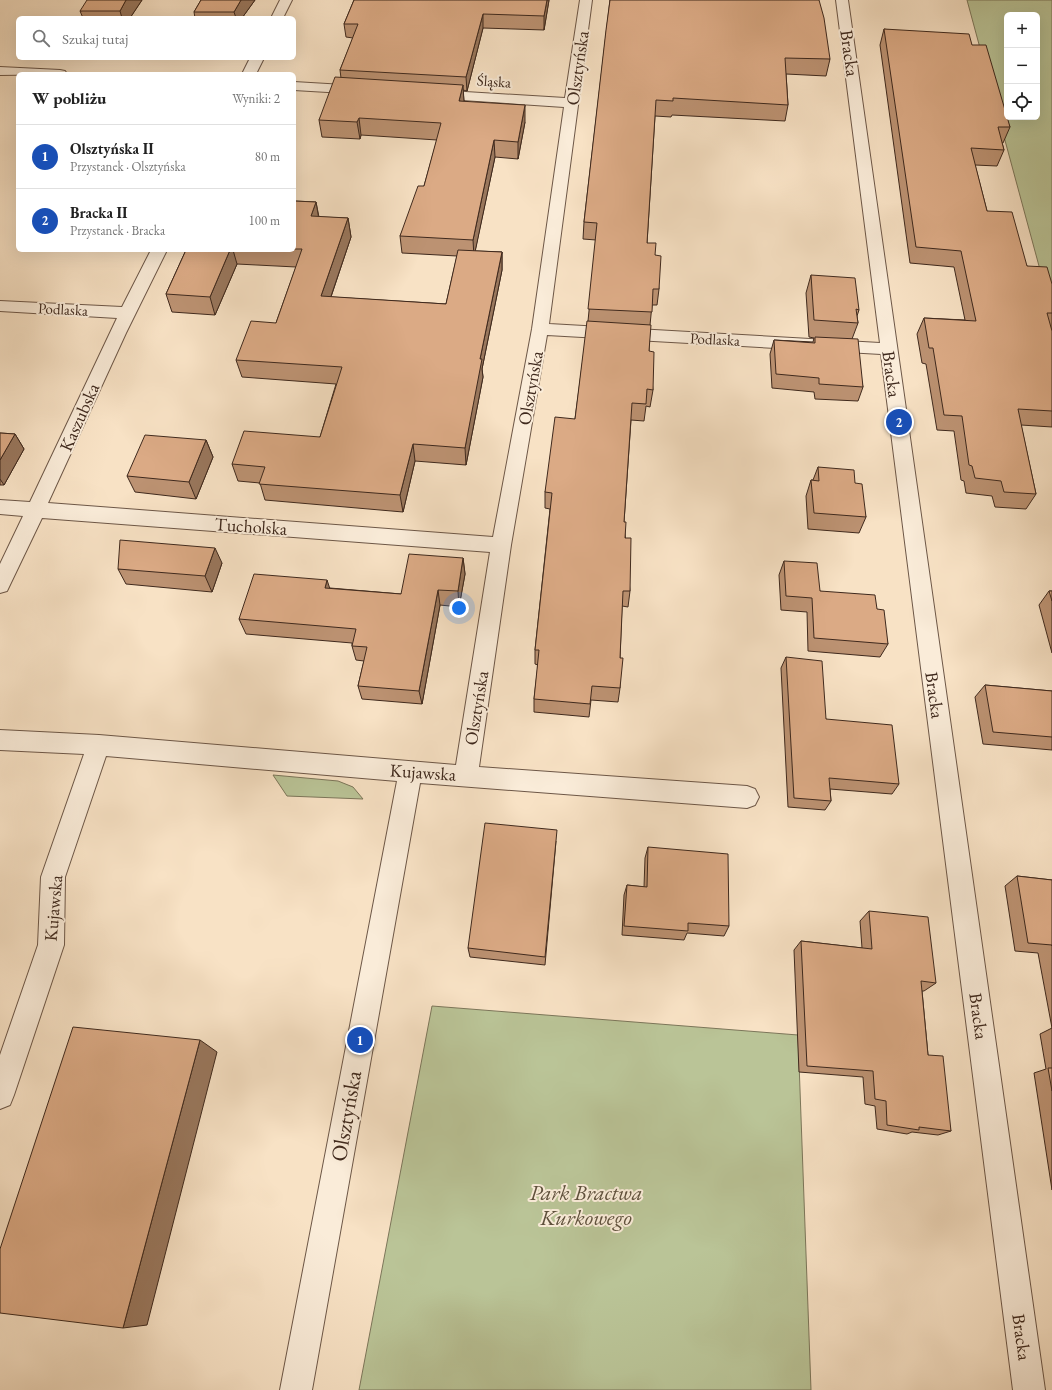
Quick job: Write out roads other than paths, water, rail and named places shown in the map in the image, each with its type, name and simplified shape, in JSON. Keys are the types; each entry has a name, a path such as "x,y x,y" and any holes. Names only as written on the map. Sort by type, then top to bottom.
{"street":[{"path":"278,16 286,0"},
{"name":"Olsztyńska","path":"466,776 501,545 540,329 586,0"},
{"name":"Bracka","path":"842,0 1029,1390"},
{"path":"250,72 256,60"},
{"path":"0,71 20,72"},
{"path":"296,86 373,91"},
{"name":"Śląska","path":"421,94 572,103"},
{"name":"Kaszubska","path":"0,585 126,313 158,252"},
{"name":"Podlaska","path":"0,306 126,313"},
{"name":"Podlaska","path":"540,329 889,349"},
{"name":"Tucholska","path":"0,508 501,545"},
{"name":"Kujawska","path":"0,740 99,745 410,772 747,797"},
{"name":"Kujawska","path":"0,1095 51,945 53,877 87,774 99,745"},
{"name":"Olsztyńska","path":"296,1390 410,772"}],"place":[{"name":"Bracka II","path":"899,422"},
{"name":"Olsztyńska II","path":"360,1040"}],"park label":[{"name":"Park Bractwa Kurkowego","path":"586,1204"}]}
